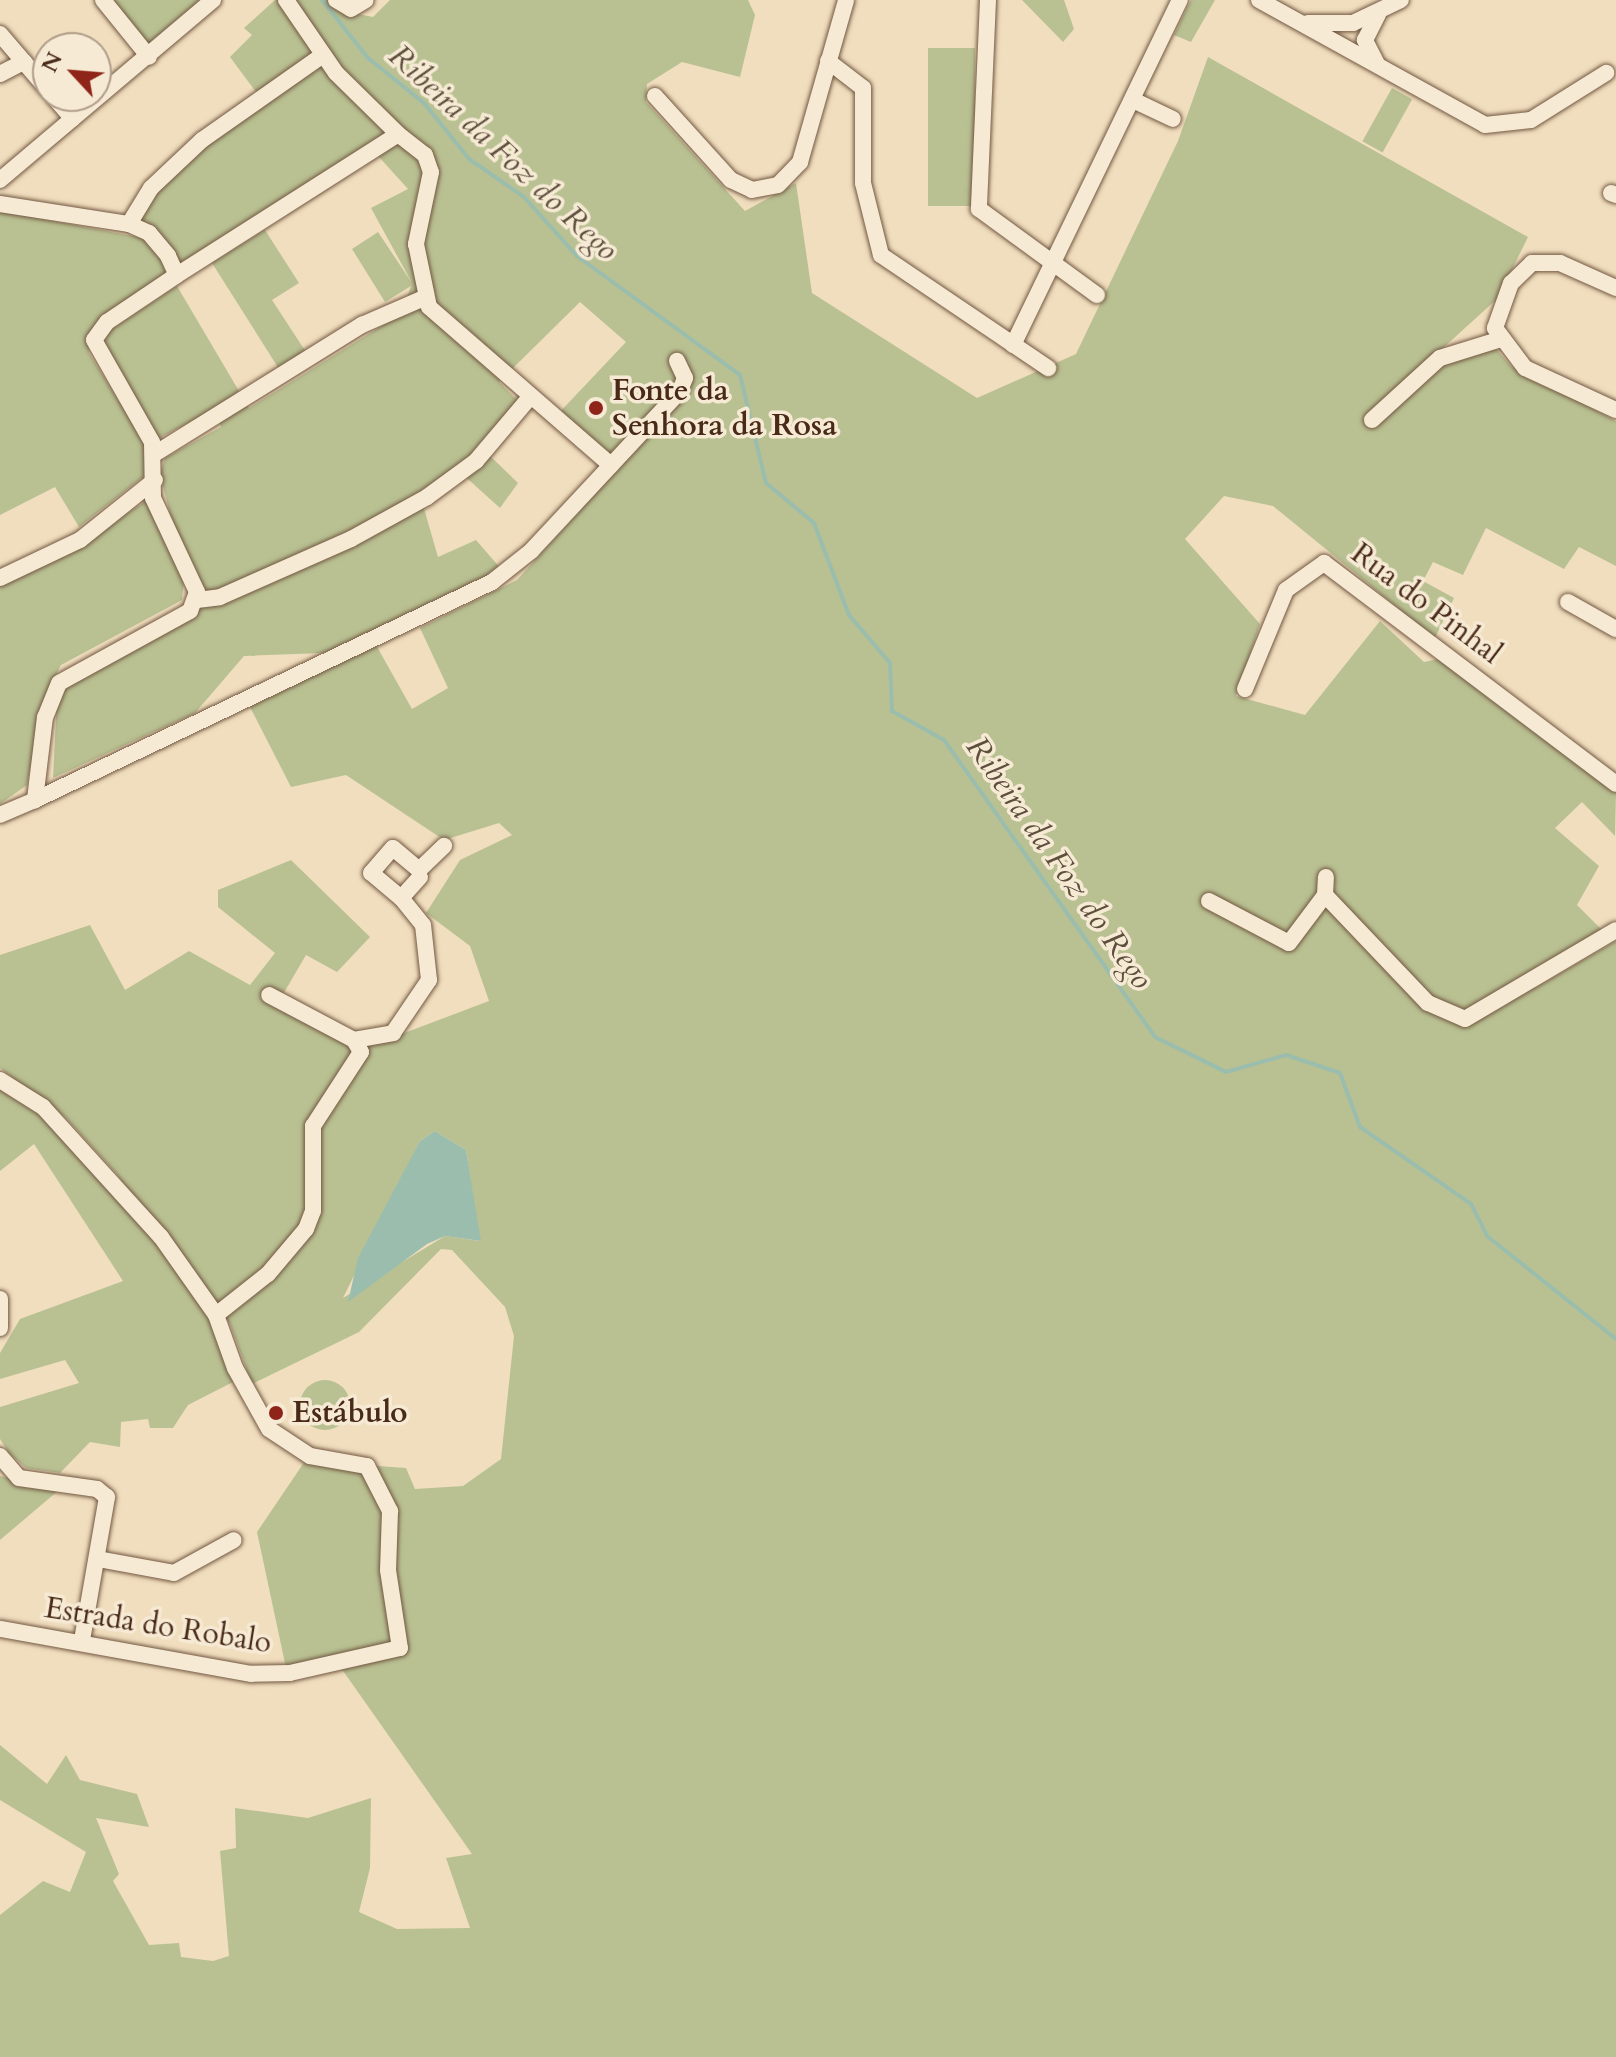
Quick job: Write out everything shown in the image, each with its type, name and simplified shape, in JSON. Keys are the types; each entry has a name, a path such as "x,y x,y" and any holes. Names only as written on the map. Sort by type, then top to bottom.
{"street":[{"path":"103,0 149,57"},
{"path":"0,180 213,0"},
{"path":"286,0 323,55 398,134 425,155 431,172 416,244 424,298 611,465"},
{"path":"336,0 351,9 366,0"},
{"path":"655,96 731,180 752,190 778,185 800,162 846,0"},
{"path":"988,0 979,209 1097,295"},
{"path":"1013,345 1180,0"},
{"path":"1259,0 1471,119 1501,128 1531,120 1606,73"},
{"path":"1298,21 1341,25 1379,13 1401,0"},
{"path":"1379,13 1365,40 1380,66"},
{"path":"0,34 32,71"},
{"path":"129,224 151,188 202,140 323,55"},
{"path":"828,61 863,88 863,183 881,255 1048,368"},
{"path":"0,74 24,62"},
{"path":"1133,100 1173,119"},
{"path":"67,112 73,119"},
{"path":"197,600 153,498 156,453 94,340 107,322 398,134"},
{"path":"0,204 129,224 159,241 177,275"},
{"path":"1616,288 1560,263 1532,263 1520,269 1499,307 1498,340 1525,368 1616,410"},
{"path":"156,453 362,325 424,298"},
{"path":"1372,420 1440,358 1498,340"},
{"path":"0,815 492,582 611,465 680,391 685,378 677,361"},
{"path":"197,600 220,597 394,517 476,461 531,396"},
{"path":"0,578 80,540 155,480"},
{"name":"Rua do Pinhal","path":"1245,689 1286,590 1324,563 1616,784"},
{"path":"35,800 45,717 59,683 190,611 197,600"},
{"path":"1568,602 1616,629"},
{"path":"269,995 354,1040 393,1033 429,980 423,925 401,898 371,873 393,848 419,870 444,846"},
{"path":"401,898 420,877"},
{"path":"1209,901 1289,943 1325,895 1326,877"},
{"path":"1325,895 1451,1018 1482,1015 1616,930"},
{"path":"0,1080 43,1107 105,1172 216,1315 268,1274 306,1229 313,1211 313,1126 358,1060 354,1040"},
{"path":"0,1299 0,1328"},
{"name":"Estrada do Robalo","path":"0,1629 82,1640 270,1675 400,1648 388,1570 390,1511 375,1477 367,1466 310,1456 269,1429 235,1368 216,1315"},
{"path":"0,1456 19,1478 104,1492 98,1559 82,1640"},
{"path":"98,1559 174,1573 234,1540"}],"shaded area":[{"path":"108,0 210,0 151,51"},
{"path":"275,0 338,0 348,12 373,17 390,0 748,0 755,15 740,77 682,62 647,84 646,102 745,211 796,183 812,293 977,398 1076,354 1178,141 1208,57 1528,237 1498,298 1364,420 1373,428 1447,358 1496,349 1512,367 1616,421 1616,566 1579,547 1564,569 1486,528 1463,575 1433,562 1423,581 1454,598 1435,638 1273,506 1224,496 1185,539 1260,624 1236,696 1305,715 1380,621 1424,662 1439,659 1616,792 1615,836 1582,802 1555,828 1599,866 1577,905 1602,930 1528,975 1535,988 1616,941 1616,2057 0,2057 0,1915 43,1881 70,1892 86,1852 0,1800 0,1745 47,1784 66,1755 80,1780 137,1794 149,1827 96,1818 119,1874 113,1881 149,1945 179,1943 181,1957 213,1961 229,1956 220,1851 236,1848 235,1808 308,1818 371,1798 370,1868 359,1912 397,1929 470,1928 446,1858 472,1854 341,1668 286,1668 257,1532 305,1461 406,1468 415,1489 463,1486 501,1459 514,1336 505,1307 452,1250 441,1249 359,1332 252,1384 230,1324 116,1173 65,1117 0,1068 0,955 90,925 125,990 189,951 250,985 275,953 218,907 218,890 291,860 370,937 337,972 306,955 282,996 370,1046 489,1001 470,946 426,913 460,860 512,835 499,823 444,840 346,775 291,787 250,707 376,645 412,709 448,688 420,628 517,580 620,467 557,415 626,342 580,302 499,382 520,403 481,447 518,483 500,508 460,472 421,498 438,557 476,540 502,570 472,591 323,653 244,656 195,713 53,778 57,699 84,670 193,604 160,474 165,458 221,427 215,409 159,438 101,350 109,331 177,286 249,408 401,314 411,286 385,302 352,249 378,232 412,283 371,208 408,189 370,147 182,266 120,220 259,96 230,57 252,35 244,28","holes":["435,1131 466,1150 480,1241 445,1236 343,1298 420,1141"]},
{"path":"1022,0 1064,0 1074,29 1063,42"},
{"path":"1191,0 1215,0 1191,42 1174,35"},
{"path":"928,48 975,48 975,206 928,206"},
{"path":"1392,88 1412,99 1383,153 1362,141"},
{"path":"0,211 143,238 165,263 165,276 88,338 89,353 147,447 144,476 79,527 55,487 0,515"},
{"path":"265,230 299,283 272,300 306,352 279,369 212,263"},
{"path":"146,501 184,578 182,600 61,665 44,699 27,785 0,804 0,585 55,561"},
{"path":"0,1090 57,1126 155,1238 218,1329 235,1381 188,1405 173,1428 150,1428 148,1419 121,1422 120,1447 90,1442 60,1473 26,1468 9,1453 0,1439 0,1407 79,1383 65,1360 0,1379 0,1353 20,1319 123,1281 34,1144 0,1171"},
{"path":"435,1131 466,1150 481,1241 445,1236 427,1244 348,1302 358,1258 420,1141"},
{"path":"325,1380 343,1387 350,1405 343,1423 325,1430 307,1423 300,1405 307,1387"},
{"path":"0,1476 59,1490 0,1540"}],"waterway":[{"name":"Ribeira da Foz do Rego","path":"322,0 368,58 424,103 469,159 524,197 577,256 740,375 766,483 814,523 849,615 890,663 892,711 944,740 1155,1037 1226,1072 1286,1055 1340,1073 1360,1127 1471,1204 1487,1236 1616,1339"}],"place":[{"name":"Fonte da Senhora da Rosa","path":"596,408"},
{"name":"Estábulo","path":"276,1413"}]}
